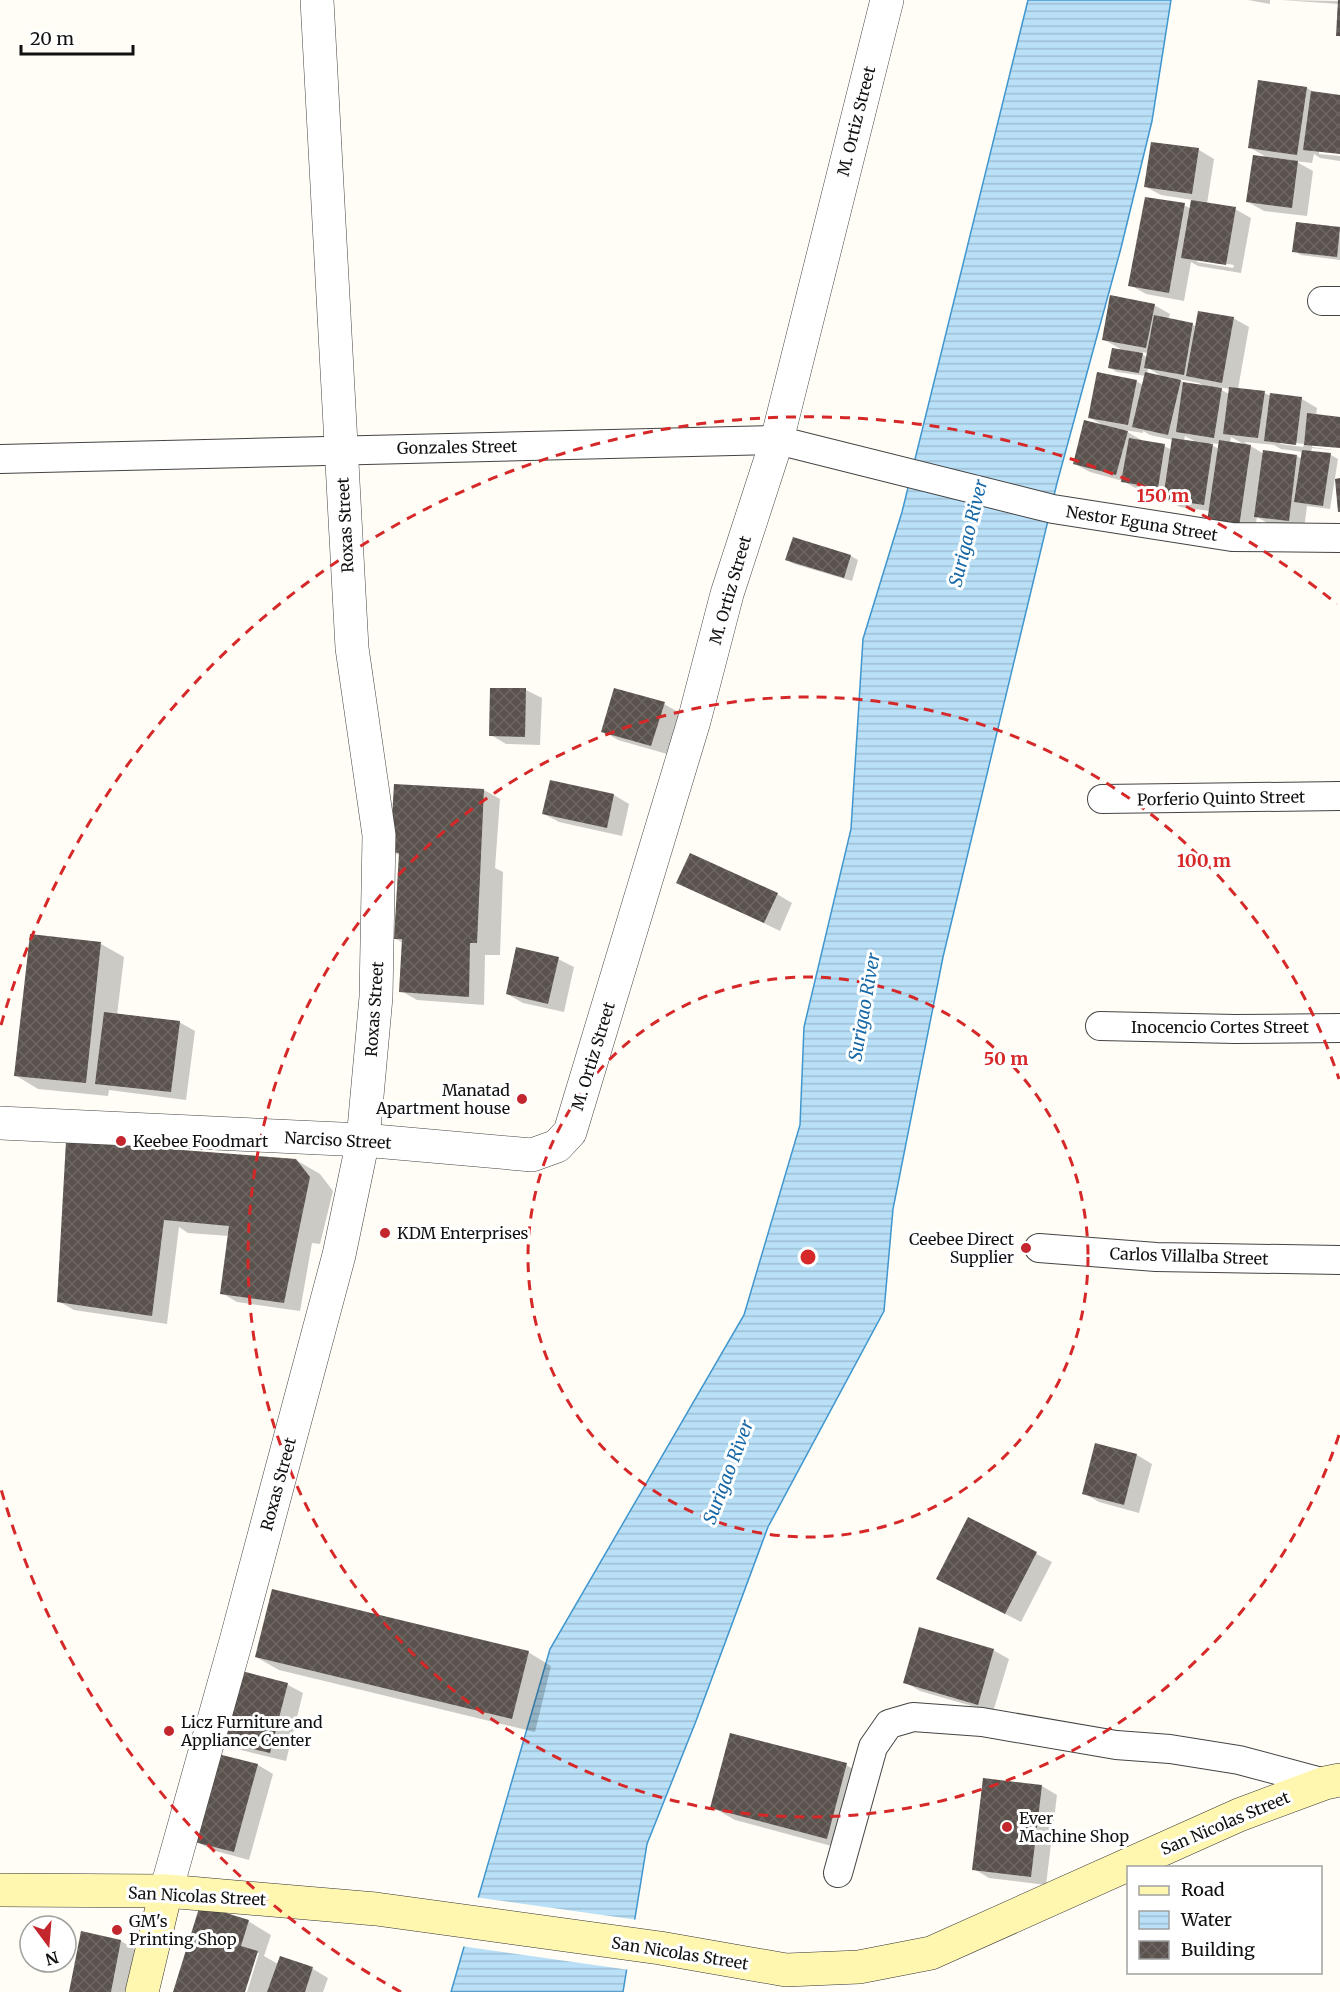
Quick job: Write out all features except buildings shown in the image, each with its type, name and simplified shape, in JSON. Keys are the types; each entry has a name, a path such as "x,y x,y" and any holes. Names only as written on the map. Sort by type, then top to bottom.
{"main road":[{"name":"San Nicolas Street","path":"0,1890 166,1892 376,1909 660,1948 786,1970 859,1967 931,1953 1239,1815 1333,1782"},
{"name":"Roxas Street","path":"142,1992 166,1892"}],"street":[{"name":"Roxas Street","path":"166,1892 240,1629 339,1255 363,1140 376,997 380,835 352,648 317,0"},
{"name":"M. Ortiz Street","path":"532,1155 557,1146 570,1132 694,721 727,594 777,440 887,0"},
{"name":"Gonzales Street","path":"0,459 777,440 910,474"},
{"name":"Nestor Eguna Street","path":"910,474 1053,509 1233,537 1340,538"},
{"name":"Porferio Quinto Street","path":"1102,799 1340,796"},
{"name":"Inocencio Cortes Street","path":"1100,1026 1235,1029 1340,1028"},
{"name":"Narciso Street","path":"0,1123 363,1140 532,1155"},
{"name":"Carlos Villalba Street","path":"1039,1248 1156,1257 1340,1260"},
{"path":"838,1873 873,1747 889,1724 914,1717 982,1722 1116,1745 1170,1749 1239,1760 1333,1782"}],"water":[{"name":"Surigao River","path":"1028,0 1171,0 1152,121 1121,248 1057,483 943,957 893,1209 884,1311 768,1527 696,1721 647,1844 623,1992 451,1992 550,1649 744,1315 800,1125 804,1027 851,829 863,639 902,512"}],"pier":[{"path":"474,1897 638,1920 630,1970 460,1946"}],"place":[{"name":"Manatad Apartment house","path":"522,1099"},
{"name":"Keebee Foodmart","path":"121,1141"},
{"name":"KDM Enterprises","path":"385,1233"},
{"name":"Ceebee Direct Supplier","path":"1026,1248"},
{"name":"Licz Furniture and Appliance Center","path":"169,1731"},
{"name":"Ever Machine Shop","path":"1007,1827"},
{"name":"GM's Printing Shop","path":"117,1930"}]}
